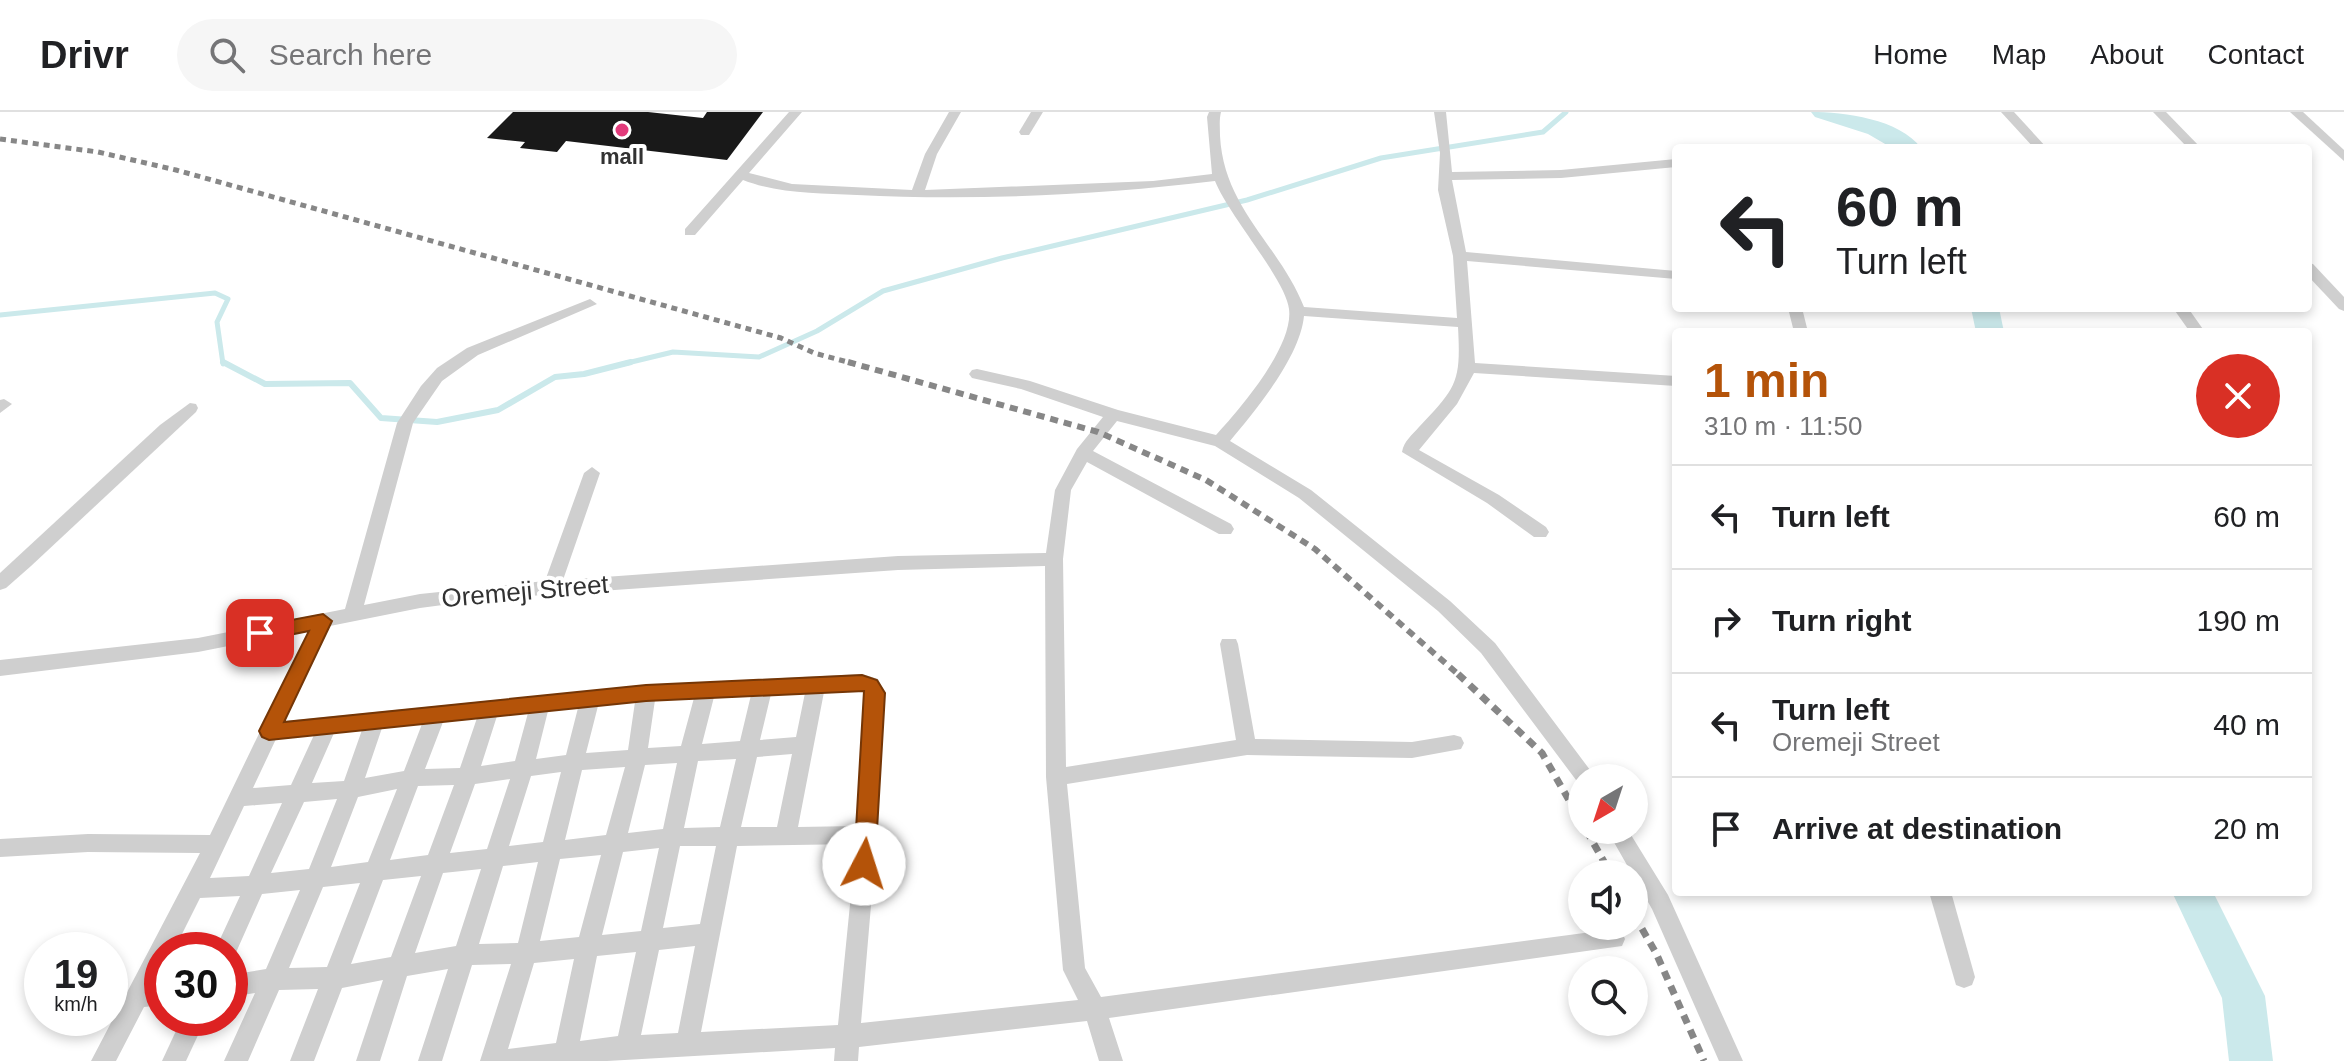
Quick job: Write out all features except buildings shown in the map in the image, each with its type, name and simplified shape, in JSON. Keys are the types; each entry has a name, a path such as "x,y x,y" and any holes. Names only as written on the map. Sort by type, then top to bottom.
{"street":[{"path":"690,232 796,112"},
{"path":"917,194 931,154 955,112"},
{"path":"1025,132 1037,112"},
{"path":"1215,112 1219,177 1241,218 1261,242 1297,311 1293,329 1269,379 1250,408 1220,442"},
{"path":"1440,112 1446,153 1445,190 1460,256 1468,368 1455,398 1411,446 1410,452 1493,499 1540,532"},
{"path":"2007,112 2037,144"},
{"path":"2159,112 2191,144"},
{"path":"2296,112 2344,157"},
{"path":"1447,176 1561,174 1672,163"},
{"path":"743,175 763,183 792,188 917,194 1153,185 1219,177"},
{"path":"1460,256 1672,275"},
{"path":"2312,271 2344,306"},
{"path":"352,616 405,423 418,402 442,371 465,356 590,304"},
{"path":"1297,311 1463,323"},
{"path":"1468,368 1672,381"},
{"path":"977,374 1024,385 1114,415 1220,442 1305,494 1444,606 1488,648 1575,764"},
{"path":"0,583 56,535 151,440 190,408"},
{"path":"1111,1061 1095,1009 1074,970 1056,777 1054,559 1063,490 1083,453 1114,415"},
{"path":"1083,453 1225,529"},
{"path":"552,586 592,473"},
{"name":"Oremeji Street","path":"0,668 198,645 420,601 552,586 898,563 1054,559"},
{"path":"103,1061 194,889 323,621"},
{"path":"1229,644 1247,747"},
{"path":"269,731 646,693 862,682 871,685 875,693 867,835 846,1061"},
{"path":"786,836 816,686"},
{"path":"687,1044 728,836 763,687"},
{"path":"627,1047 689,755 706,690"},
{"path":"565,1057 587,948 637,759 646,693"},
{"path":"492,1061 526,953 590,699"},
{"path":"430,1061 524,767 540,704"},
{"path":"368,1061 396,969 490,709"},
{"path":"302,1061 436,714"},
{"path":"236,1061 317,877 375,721"},
{"path":"234,932 328,725"},
{"path":"1056,777 1247,747 1412,750 1454,743"},
{"path":"238,798 352,789 411,778 468,776 576,762 806,745"},
{"path":"194,889 256,885 672,837 867,835"},
{"path":"0,848 88,843 213,844"},
{"path":"1625,844 1660,902 1731,1061"},
{"path":"1941,896 1964,977"},
{"path":"248,983 274,979 334,978 465,955 587,948 708,934"},
{"path":"505,1061 565,1057 627,1047 850,1036 1095,1009 1607,940"},
{"path":"135,997 144,996"},
{"path":"174,1061 186,1036"}],"waterway":[{"path":"626,363 673,352 759,357 817,331 883,291 1002,258 1247,200 1381,158 1543,132 1566,112"},
{"path":"1823,112 1876,129 1902,144"},
{"path":"0,315 215,293 228,299 217,322 223,364"},
{"path":"1986,312 1989,328"},
{"path":"223,362 265,384 350,383 381,418 437,422 498,410 555,377 584,374 626,363"},
{"path":"626,363 631,362"},
{"path":"2194,896 2243,996 2251,1061"}],"railway":[{"path":"0,139 98,152 176,170 781,338 814,353 855,364"},
{"path":"848,362 1098,432 1206,480 1315,549 1460,676"},
{"path":"1458,674 1542,753 1568,798"},
{"path":"1594,844 1603,860"},
{"path":"1648,939 1704,1061"}],"place":[{"name":"mall","path":"622,130"}],"route":[{"path":"260,633 323,621 269,731 646,693 862,682 871,685 875,693 864,864"}]}
